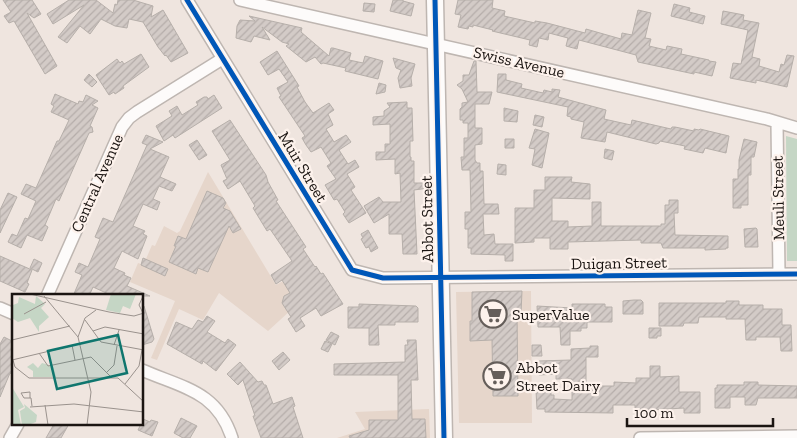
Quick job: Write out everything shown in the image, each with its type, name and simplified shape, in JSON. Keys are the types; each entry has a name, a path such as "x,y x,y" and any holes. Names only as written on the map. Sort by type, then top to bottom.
{"street":[{"name":"Muir Street","path":"187,0 352,270 383,278 441,277"},
{"name":"Swiss Avenue","path":"240,0 767,118 797,128"},
{"name":"Abbot Street","path":"435,0 444,438"},
{"name":"Central Avenue","path":"48,294 122,127 137,112 222,59"},
{"name":"Meuli Street","path":"777,122 779,274"},
{"name":"Duigan Street","path":"441,277 797,274"},
{"path":"0,308 12,313"},
{"path":"144,371 209,400 218,408 232,438"},
{"path":"10,438 17,426"},
{"path":"640,438 797,436"}],"shaded area":[{"path":"208,172 276,285 285,280 292,292 291,310 268,331 219,293 203,320 179,309 157,360 151,358 175,301 130,282 138,263 141,264 144,258 146,259 152,245 155,246 164,226 177,233 180,231"},
{"path":"531,291 532,423 459,423 456,292"},
{"path":"429,409 430,438 337,438 365,429 355,412"}],"green space":[{"path":"786,136 797,139 797,261 787,261"}],"building":[{"path":"3,0 32,0 41,14 34,18 27,13 57,66 45,74 14,21 9,23 4,16 11,12"},
{"path":"69,0 96,0 113,13 118,0 133,0 153,6 151,17 163,10 188,53 171,62 158,47 143,22 129,19 127,28 115,26 101,19 90,34 80,26 67,43 58,37 84,5 53,24 47,14"},
{"path":"393,0 403,0 414,4 411,16 390,11"},
{"path":"458,0 493,0 492,8 505,11 504,16 535,23 535,21 547,23 585,33 586,29 621,39 622,33 632,35 638,10 651,13 645,38 651,39 649,46 666,50 667,46 682,49 681,54 716,62 712,76 694,72 694,74 638,62 636,55 579,40 577,49 566,46 568,38 549,33 548,40 539,38 537,47 529,45 530,40 493,30 473,25 473,27 469,26 468,29 458,27 461,15 455,14"},
{"path":"364,3 375,4 374,12 363,11"},
{"path":"674,4 690,8 689,12 705,16 703,24 671,16"},
{"path":"723,11 744,15 743,20 759,23 752,57 760,59 759,66 779,72 781,64 784,65 787,55 794,56 787,87 756,80 756,83 730,78 733,63 741,64 748,30 721,24"},
{"path":"249,16 302,28 301,32 329,56 331,48 333,48 351,53 349,60 363,63 365,56 383,61 378,79 345,71 346,68 321,64 315,57 306,62 286,46 289,44 282,42 262,27 270,40 254,36 251,42 236,38 237,26 240,20 255,21"},
{"path":"277,51 313,113 329,103 334,110 328,114 333,125 326,129 334,142 346,135 351,142 339,150 348,164 355,160 359,167 347,174 355,187 351,190 366,213 349,223 337,199 334,200 325,185 336,179 327,166 331,163 321,147 311,152 302,138 305,136 279,97 281,96 277,88 288,82 279,69 268,75 260,62"},
{"path":"141,54 149,67 123,86 124,88 115,94 114,92 109,95 96,75 117,59 120,63 122,61 124,64"},
{"path":"393,58 415,64 411,78 412,86 400,88 398,78 401,70 396,68"},
{"path":"474,61 476,61 477,92 492,92 489,104 475,104 475,128 482,128 482,144 475,145 475,160 477,163 480,163 480,171 483,171 484,204 498,204 499,214 483,214 484,235 494,234 495,244 513,244 513,261 505,261 505,255 471,254 471,248 468,248 468,229 465,229 465,212 471,212 470,170 462,170 461,157 464,157 464,138 468,138 468,123 463,123 463,120 460,120 460,109 462,103 468,102 462,89 457,85 463,81 463,75 469,75"},
{"path":"89,74 97,82 92,87 84,80"},
{"path":"498,74 506,74 506,80 522,84 521,88 543,93 544,90 552,92 552,89 560,90 558,97 606,110 604,119 631,125 632,120 671,129 675,127 694,131 694,129 700,129 729,136 726,153 705,148 703,153 684,149 685,146 660,141 656,144 607,132 605,142 581,138 584,122 567,116 568,107 497,92"},
{"path":"379,83 386,85 385,92 376,94"},
{"path":"55,94 78,104 79,101 83,102 86,95 98,101 92,105 98,108 90,126 93,132 89,133 59,201 56,199 45,225 48,227 42,241 27,235 21,248 8,242 12,234 17,236 25,218 28,219 36,201 21,194 26,184 36,188 57,141 59,141 69,120 51,112 54,106 51,104"},
{"path":"214,95 222,108 175,138 173,135 164,141 156,126 172,116 169,111 177,106 182,115 198,105 196,102 204,97 208,99"},
{"path":"407,102 407,108 412,108 413,141 410,141 410,157 411,161 414,161 414,183 429,183 429,188 414,190 417,254 403,254 402,234 389,234 389,214 374,223 364,206 379,197 383,202 401,202 400,173 395,174 395,159 376,160 376,152 385,152 385,144 390,144 390,124 373,125 373,117 384,116 384,111 390,107 387,103"},
{"path":"504,108 518,111 517,122 504,121"},
{"path":"535,115 544,117 542,127 533,125"},
{"path":"230,120 266,175 278,200 276,201 306,247 303,249 315,267 321,274 323,273 343,304 321,316 316,308 300,318 305,326 296,332 288,319 291,317 282,303 284,296 290,293 282,280 276,284 271,275 292,261 270,229 267,231 240,181 228,189 223,181 227,179 221,165 230,160 212,131"},
{"path":"535,129 549,133 542,168 532,165 535,149 529,148"},
{"path":"146,135 163,142 150,149 169,157 160,177 176,184 172,191 159,186 153,199 160,202 157,210 143,204 133,226 145,231 143,234 147,236 138,259 122,251 114,268 131,278 127,286 150,296 144,296 144,294 109,294 93,287 90,294 74,294 82,275 75,272 79,263 88,267 100,239 95,237 103,218 113,222 147,145 142,143"},
{"path":"505,139 514,139 514,148 505,148"},
{"path":"744,139 757,142 754,157 751,157 751,175 748,175 748,205 741,205 741,208 733,208 733,179 738,179 739,160"},
{"path":"197,140 207,155 199,160 189,145"},
{"path":"605,149 614,151 612,160 604,158"},
{"path":"498,164 506,165 506,175 497,174"},
{"path":"545,177 572,177 571,182 590,184 590,199 552,198 552,221 568,221 568,227 592,226 592,202 601,202 601,226 661,226 661,224 665,224 665,205 669,205 669,200 678,200 678,213 674,213 675,235 728,236 728,248 705,250 705,248 663,248 661,243 641,243 641,240 568,242 568,249 550,249 550,238 534,238 534,242 515,243 515,208 534,208 534,190 545,190"},
{"path":"207,191 223,198 226,203 223,208 230,211 241,229 233,233 229,226 208,272 198,268 196,274 169,262 178,236 186,239"},
{"path":"8,193 17,197 0,233 0,210"},
{"path":"756,228 758,247 745,247 744,229"},
{"path":"368,230 378,248 371,252 369,247 366,248 361,239 363,238 361,234"},
{"path":"0,256 32,270 25,292 0,281"},
{"path":"143,258 168,269 165,276 141,265"},
{"path":"34,259 42,263 38,272 30,268"},
{"path":"522,291 521,313 517,313 518,396 493,396 492,340 470,341 472,292"},
{"path":"641,300 643,302 643,314 623,314 623,301"},
{"path":"726,301 739,301 739,305 763,305 763,309 782,309 782,325 791,325 792,351 781,351 780,337 756,337 756,340 746,340 745,319 699,317 698,323 684,323 683,326 659,326 659,303 726,303"},
{"path":"359,304 416,306 418,308 418,322 395,322 395,325 378,325 379,345 369,345 369,328 348,328 348,307 359,307"},
{"path":"572,304 605,304 605,307 612,307 612,322 587,322 587,328 581,328 581,331 570,331 570,345 561,345 560,327 538,327 537,306 572,308"},
{"path":"144,306 154,339 152,342 144,344"},
{"path":"207,316 215,321 207,332 225,343 228,339 236,345 216,371 203,361 202,364 167,344 176,322 192,329 198,320 203,322"},
{"path":"649,328 661,328 661,336 649,338"},
{"path":"331,332 339,336 335,345 326,340"},
{"path":"4,337 12,341 12,374 10,373 0,397 0,344"},
{"path":"407,340 416,340 418,380 411,380 412,419 425,419 426,438 350,438 349,436 369,430 369,420 398,420 398,375 334,375 334,364 405,362 405,345 408,345"},
{"path":"325,341 332,344 328,352 321,349"},
{"path":"532,345 541,345 542,356 532,356"},
{"path":"590,346 598,346 598,357 586,357 586,386 614,386 614,382 636,383 636,378 650,378 650,366 660,366 660,377 679,376 679,392 700,392 700,413 684,413 684,408 635,411 635,405 613,405 613,413 545,412 545,409 537,409 536,391 551,391 554,399 572,400 572,379 556,379 556,374 539,375 538,361 571,360 571,349 590,348"},
{"path":"283,352 290,360 279,370 272,361"},
{"path":"240,362 258,382 262,381 266,385 273,404 292,397 295,406 293,407 303,438 261,438 243,380 238,385 227,374"},
{"path":"744,382 758,382 758,385 797,386 797,398 758,398 756,405 745,405 745,397 730,397 730,408 715,408 715,388 717,388 717,385 744,385"},
{"path":"181,418 197,426 190,438 183,438 174,433"},
{"path":"144,419 158,422 152,436 138,430 140,426 144,426"},
{"path":"53,426 68,426 61,438 46,438"}],"cycle path":[{"path":"187,0 352,270 383,278 797,274"},
{"path":"435,0 444,438"}],"place":[{"name":"SuperValue","path":"493,314"},
{"name":"Abbot Street Dairy","path":"497,376"}]}
